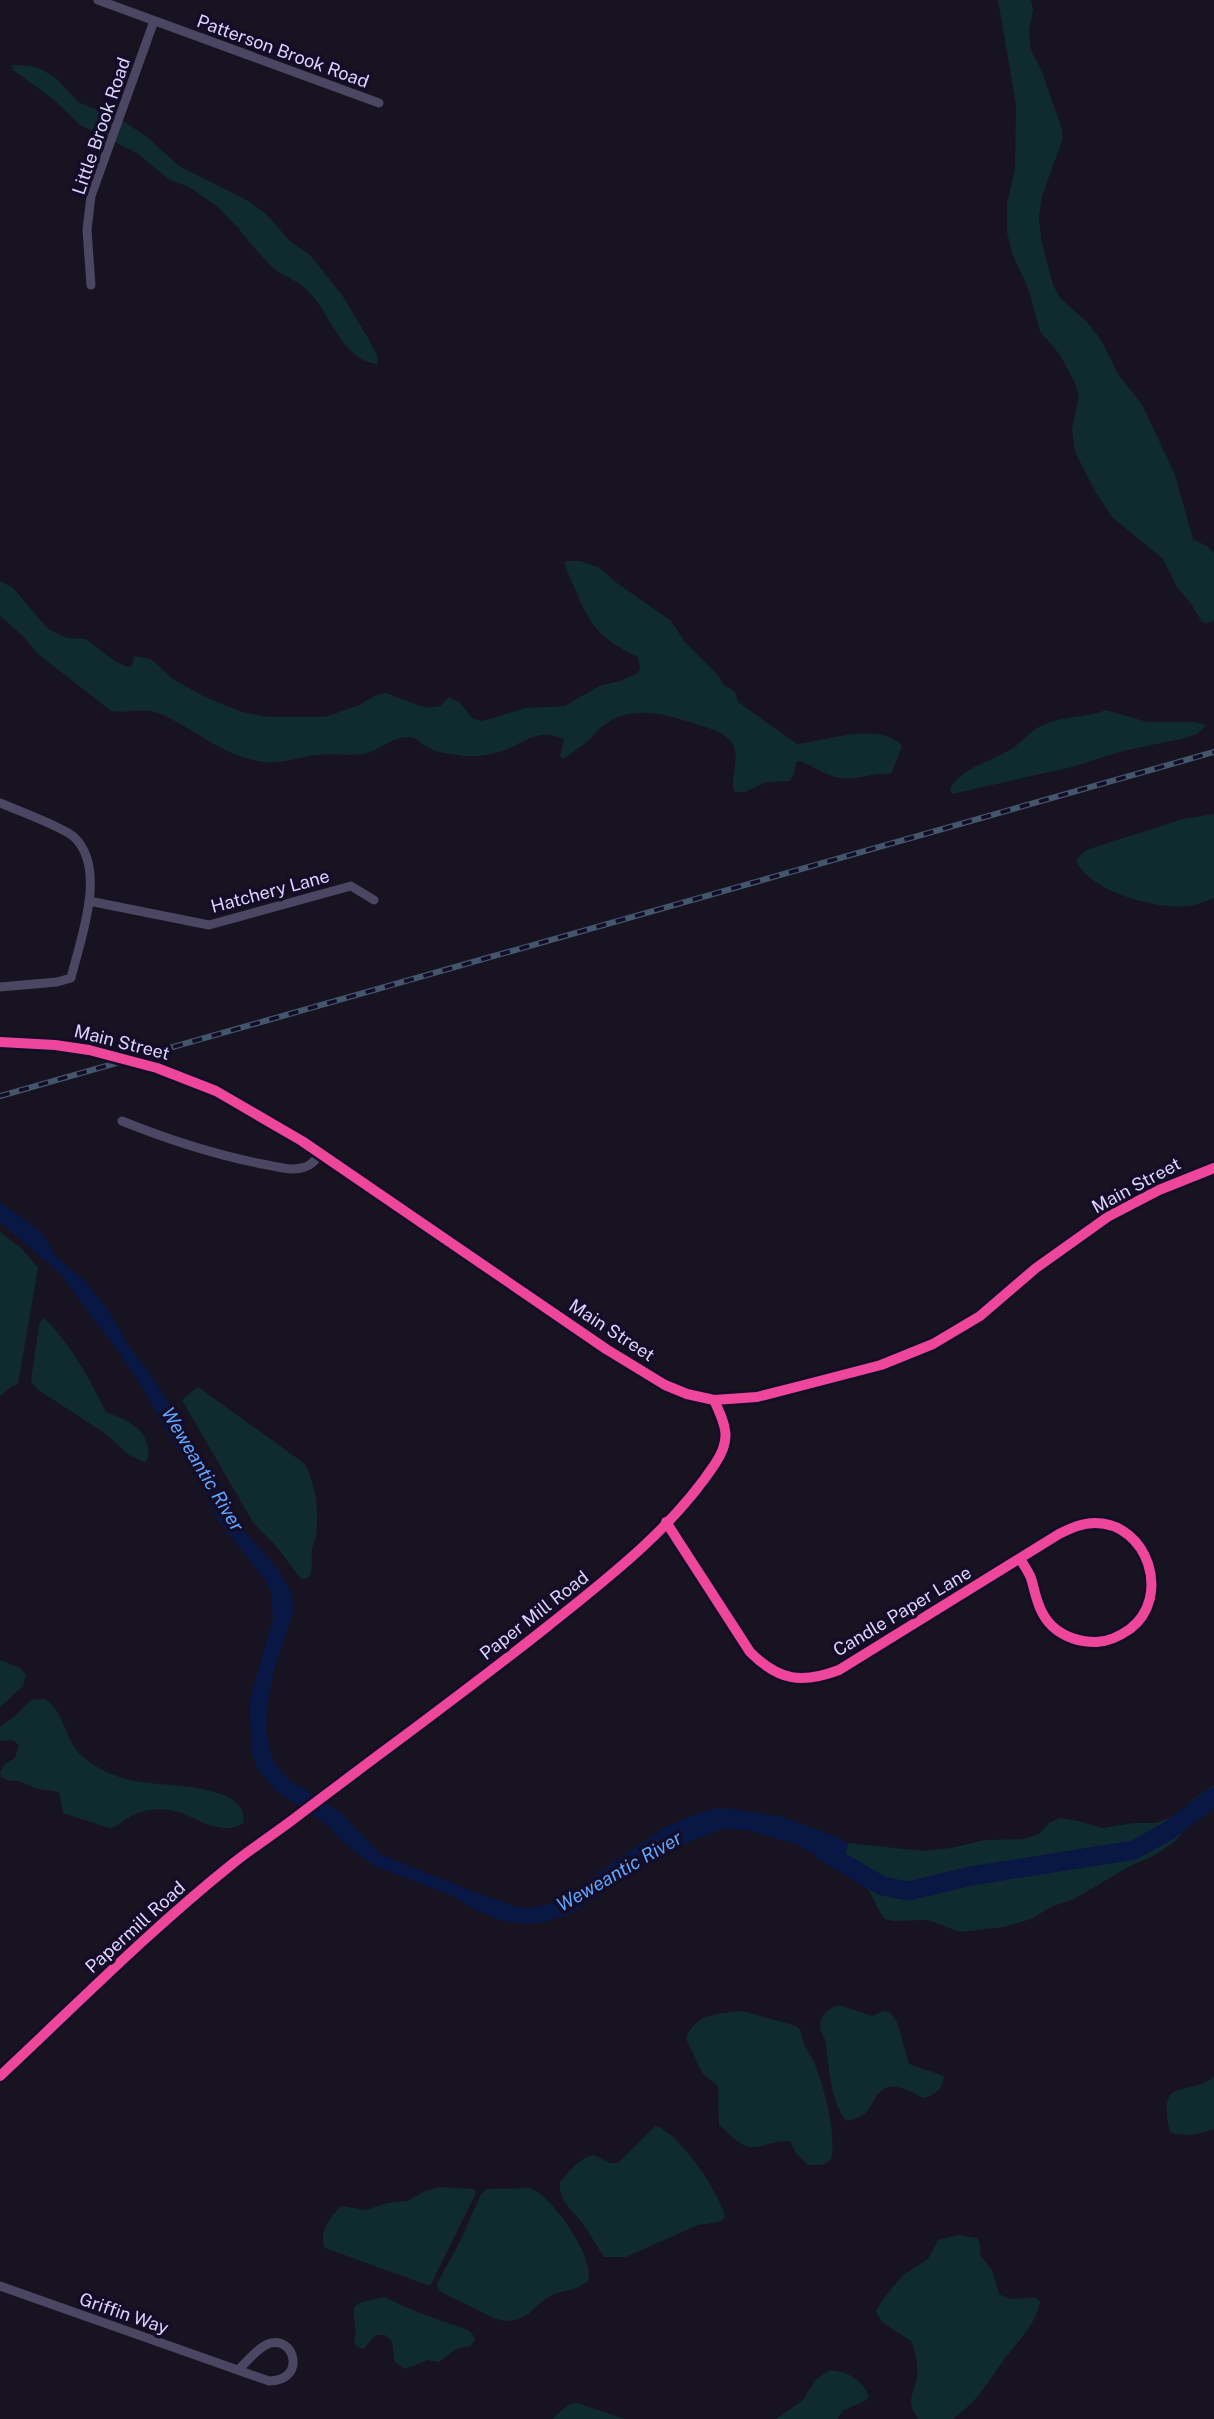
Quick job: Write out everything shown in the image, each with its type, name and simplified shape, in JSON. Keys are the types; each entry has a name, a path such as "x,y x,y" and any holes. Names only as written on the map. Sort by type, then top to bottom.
{"street":[{"name":"Patterson Brook Road","path":"98,0 379,103"},
{"name":"Little Brook Road","path":"90,285 87,230 91,196 154,21"},
{"path":"0,803 74,836 90,867 89,901 71,978 57,982 0,987"},
{"name":"Hatchery Lane","path":"89,901 209,925 351,886 374,900"},
{"name":"Main Street","path":"0,1042 40,1043 112,1056 184,1077 216,1091 321,1153 606,1349 664,1385 714,1400 757,1397 881,1365 933,1345 980,1316 1036,1268 1109,1216 1159,1190 1214,1168"},
{"path":"122,1121 219,1156 287,1169 303,1168 312,1164 321,1153"},
{"name":"Paper Mill Road","path":"300,1814 489,1673 605,1581 643,1547 716,1463 726,1441 726,1426 714,1400"},
{"name":"Candle Paper Lane","path":"666,1522 750,1652 769,1668 791,1678 820,1677 839,1670 1020,1559 1076,1526 1096,1523 1115,1527 1132,1538 1146,1557 1152,1573 1152,1590 1146,1609 1136,1624 1121,1635 1102,1642 1084,1642 1066,1636 1051,1625 1040,1611 1030,1576 1020,1559"},
{"name":"Papermill Road","path":"0,2076 140,1945 232,1864 300,1814"},
{"name":"Griffin Way","path":"0,2287 269,2381 279,2381 287,2377 293,2367 294,2358 283,2344 265,2344 238,2370"}],"green space":[{"path":"998,0 1031,0 1031,50 1042,72 1062,129 1063,138 1042,196 1039,216 1041,239 1053,285 1060,298 1087,322 1101,340 1118,374 1143,406 1175,475 1193,539 1214,553 1214,620 1206,624 1177,587 1163,559 1112,517 1075,452 1072,429 1079,395 1060,355 1040,331 1028,288 1012,253 1007,232 1007,203 1015,170 1016,105"},
{"path":"12,65 32,66 43,70 58,80 78,102 118,118 146,136 179,166 245,199 264,212 291,242 310,255 342,295 368,338 378,364 355,355 309,292 274,268 218,207 189,187 170,180 137,153 80,125 53,99 13,70"},
{"path":"565,561 580,561 598,567 671,621 685,642 718,675 723,684 735,692 738,702 797,744 852,734 881,735 893,739 902,746 891,774 840,778 799,761 789,781 767,782 745,792 735,792 735,751 726,737 712,729 684,720 649,713 615,719 563,759 560,756 564,739 543,735 505,750 481,755 463,756 440,752 417,740 403,737 364,754 322,754 264,762 222,748 158,713 111,711 37,653 24,637 0,616 0,581 13,588 48,629 67,638 86,639 116,662 128,667 132,666 134,656 151,659 174,680 205,697 242,712 268,717 325,717 386,693 426,708 440,706 449,697 460,703 473,719 482,721 526,708 565,706 599,686 638,673 638,657 613,643 589,618 567,572"},
{"path":"1106,710 1147,722 1194,722 1204,724 1205,727 1197,734 1181,739 952,794 950,789 961,776 1008,751 1039,727 1053,721"},
{"path":"1214,814 1214,898 1201,903 1188,906 1159,905 1125,896 1094,881 1076,860 1086,850 1183,819"},
{"path":"0,1232 21,1248 38,1268 18,1384 0,1396"},
{"path":"43,1317 79,1362 106,1412 131,1423 142,1434 148,1449 148,1459 144,1462 129,1455 106,1434 37,1389 31,1381 39,1325"},
{"path":"198,1387 305,1464 316,1498 317,1516 312,1568 308,1578 301,1579 276,1546 254,1524 182,1400"},
{"path":"0,1660 20,1668 26,1675 23,1686 0,1707"},
{"path":"44,1699 59,1715 78,1752 95,1766 129,1780 198,1788 217,1793 232,1800 242,1809 243,1823 235,1827 218,1827 175,1811 161,1809 135,1814 109,1828 63,1813 59,1792 38,1789 1,1777 0,1773 5,1764 15,1758 19,1745 13,1740 0,1741 0,1727 31,1700"},
{"path":"1214,1785 1214,1807 1192,1823 1173,1843 1074,1899 1051,1907 1031,1919 1004,1927 960,1932 928,1920 885,1919 860,1879 843,1869 848,1843 923,1851 985,1840 1024,1839 1039,1834 1049,1823 1060,1818 1103,1828 1133,1823 1156,1823 1177,1815"},
{"path":"839,2005 872,2016 883,2011 890,2012 897,2022 909,2064 944,2076 940,2088 923,2098 902,2088 885,2088 866,2113 847,2121 837,2105 825,2039 820,2028 825,2014"},
{"path":"742,2011 796,2026 801,2031 822,2084 831,2124 831,2160 822,2165 808,2165 796,2153 790,2141 747,2146 738,2142 719,2125 718,2086 703,2074 686,2039 695,2024 708,2016"},
{"path":"1214,2077 1214,2129 1187,2135 1170,2132 1167,2102 1170,2095"},
{"path":"655,2126 675,2139 697,2165 716,2194 725,2217 720,2222 698,2225 626,2257 604,2257 563,2198 560,2182 576,2164 594,2155 609,2163 618,2163"},
{"path":"441,2187 474,2189 476,2193 430,2286 325,2248 324,2231 341,2206 366,2210 387,2203 407,2201 427,2190"},
{"path":"529,2188 549,2202 570,2228 585,2258 589,2271 588,2281 579,2287 549,2297 523,2317 508,2321 494,2318 439,2291 437,2284 481,2194 487,2189"},
{"path":"957,2235 977,2238 980,2255 992,2270 999,2294 1014,2299 1037,2298 1040,2302 1026,2331 970,2405 953,2419 918,2419 911,2402 917,2371 913,2345 882,2322 876,2311 903,2275 928,2259 938,2240"},
{"path":"384,2297 468,2330 475,2340 470,2346 456,2349 439,2362 428,2360 405,2369 395,2362 392,2341 385,2335 375,2335 364,2349 357,2347 354,2342 354,2308 359,2303"},
{"path":"830,2370 854,2377 869,2396 865,2401 842,2411 838,2419 776,2419 803,2400 816,2379"},
{"path":"577,2403 625,2419 552,2419 569,2404"}],"water":[{"path":"0,1202 36,1228 45,1237 54,1254 86,1282 106,1307 133,1352 173,1409 239,1525 278,1569 292,1594 294,1611 275,1665 267,1709 266,1733 273,1760 288,1780 341,1813 380,1854 482,1895 513,1906 528,1908 551,1904 572,1893 664,1828 712,1809 732,1809 783,1817 848,1843 843,1869 795,1844 752,1831 725,1828 693,1840 645,1864 570,1914 526,1924 503,1921 479,1912 451,1895 374,1866 340,1840 328,1826 276,1791 258,1770 252,1753 249,1702 273,1618 271,1592 264,1578 217,1519 199,1478 170,1437 137,1379 108,1337 61,1274 0,1222"}],"waterway":[{"name":"Weweantic River","path":"823,1851 882,1886 908,1891 971,1876 1134,1850 1168,1831 1214,1797"}],"railway":[{"path":"0,1096 1214,752"}],"cycle path":[{"path":"0,1042 89,1050 157,1068 216,1091 302,1141 606,1349 665,1385 687,1394 714,1400 757,1397 804,1385 881,1365 933,1344 980,1316 1036,1268 1109,1216 1159,1190 1214,1168"},
{"path":"0,2076 142,1942 231,1865 485,1675 638,1551 698,1488 720,1455 724,1447 725,1432 714,1400"},
{"path":"666,1522 750,1652 771,1669 792,1677 814,1677 839,1670 1059,1534 1086,1524 1113,1526 1129,1535 1148,1564 1150,1599 1143,1615 1130,1629 1118,1636 1096,1642 1072,1638 1052,1626 1044,1615 1031,1578 1020,1559"}]}
